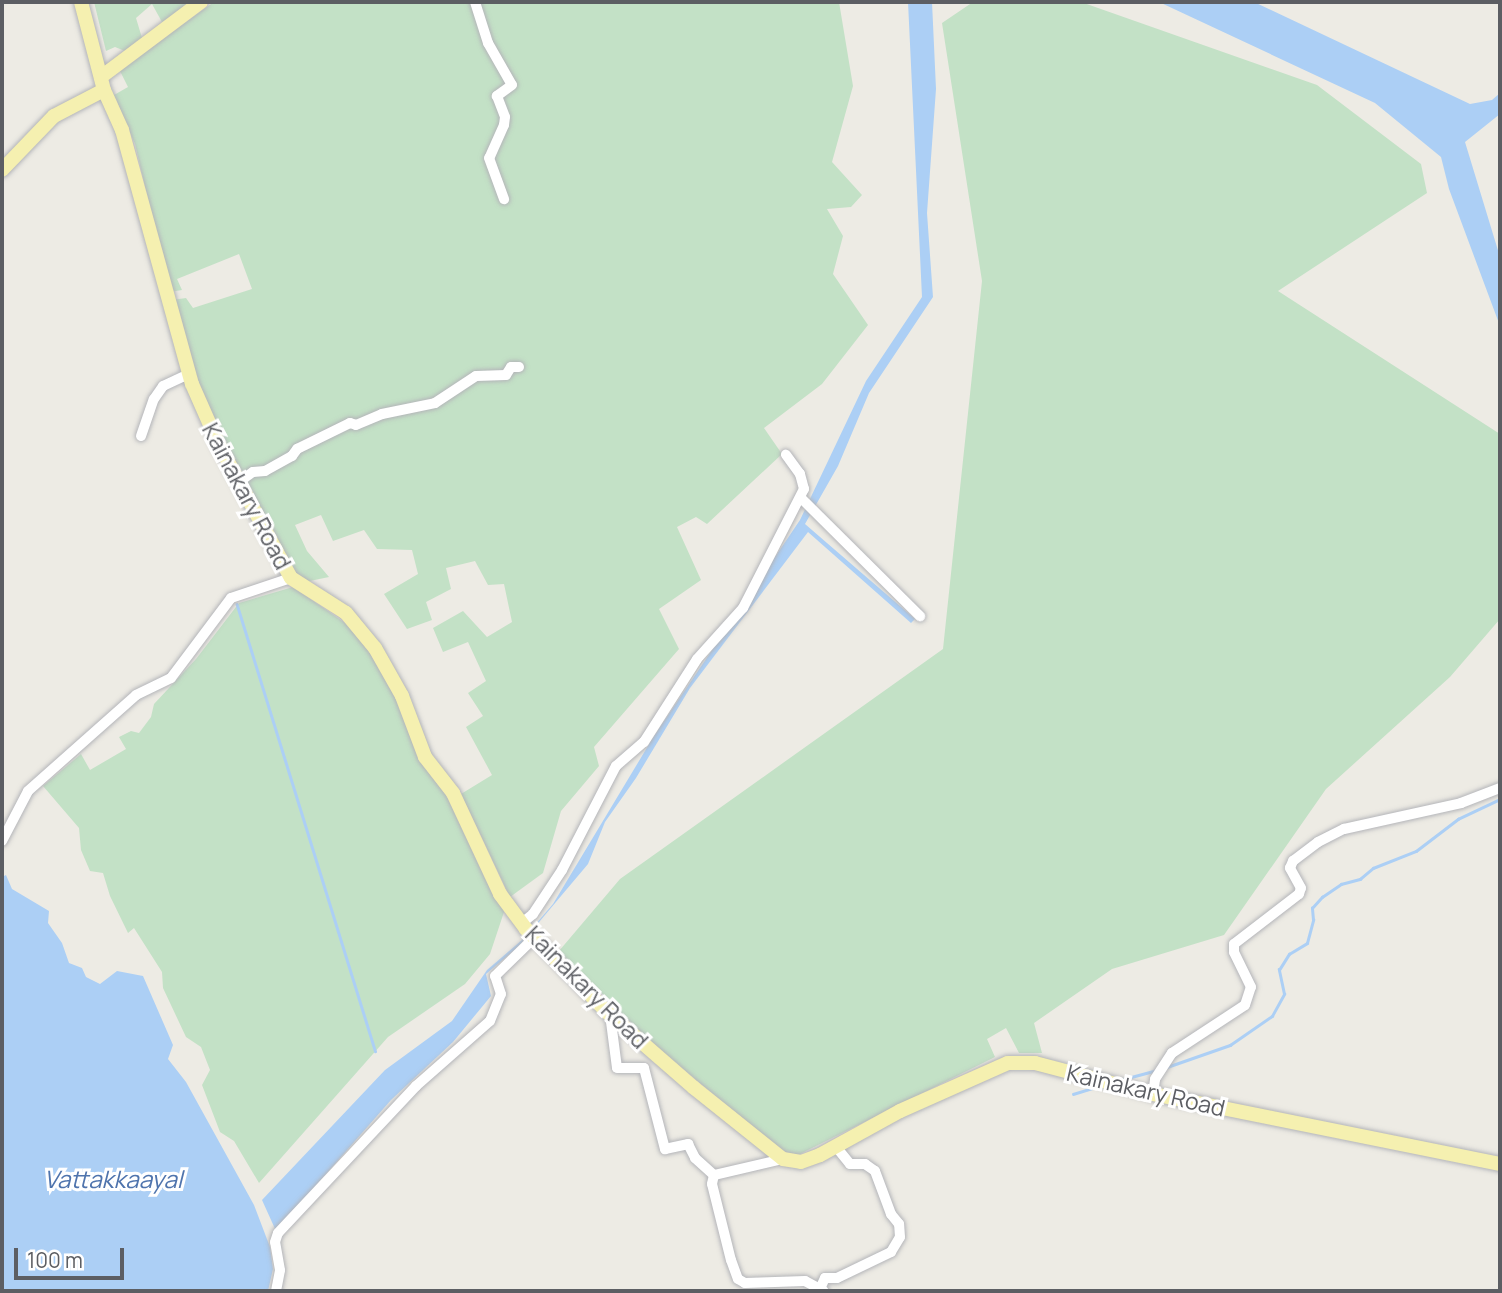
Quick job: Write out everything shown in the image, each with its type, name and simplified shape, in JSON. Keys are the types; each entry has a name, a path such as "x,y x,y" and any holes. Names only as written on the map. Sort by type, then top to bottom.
{"main road":[{"name":"Kainakary Road","path":"81,2 102,84 122,130 189,374 204,414 291,578 346,613 375,648 402,695 425,757 453,793 500,894 529,931 610,1014 693,1087 783,1158 808,1161 900,1111 1008,1063 1035,1063 1151,1094 1500,1164"},
{"path":"2,170 54,116 102,84 201,2"}],"street":[{"path":"475,2 488,43 512,85 497,96 505,117 504,125 489,155 504,199"},
{"path":"239,482 253,472 265,471 292,457 297,450 350,423 356,425 382,414 435,403 476,376 505,376 511,367 519,367"},
{"path":"141,436 154,399 163,386 189,374"},
{"path":"276,1291 280,1270 275,1242 278,1233 400,1102 490,1021 501,994 495,976 529,931 533,914 562,870 616,766 645,742 697,659 743,608 801,498 803,481 786,455"},
{"path":"801,498 920,616"},
{"path":"2,841 28,791 135,695 171,678 230,598 291,578"},
{"path":"1151,1094 1162,1065 1185,1042 1245,1005 1251,987 1234,952 1234,944 1299,894 1301,888 1290,868 1293,861 1318,842 1344,829 1461,803 1500,788"},
{"path":"610,1014 617,1068 644,1068 664,1149 688,1144 695,1158 714,1175"},
{"path":"714,1175 712,1184 719,1217 738,1279 745,1283 805,1281 822,1290 825,1279 837,1278 891,1252 900,1237 899,1224 891,1214 875,1171 865,1164 850,1164 836,1147"},
{"path":"714,1175 783,1158"}],"green space":[{"path":"94,2 194,2 162,22 152,4 136,18 142,38 125,51 115,47 106,51"},
{"path":"214,2 839,2 853,86 832,162 862,195 851,207 827,209 843,236 833,274 868,325 822,384 764,428 782,454 707,524 696,517 677,527 701,580 659,609 679,649 594,747 599,766 561,811 543,873 510,897 461,794 492,775 466,727 483,716 468,693 486,681 468,642 443,652 433,628 463,611 487,637 512,622 504,584 488,585 475,561 446,568 451,589 426,602 432,620 407,629 384,594 418,574 412,550 377,549 364,530 333,541 321,515 295,525 307,551 329,577 305,582 291,569 199,391 172,300 186,298 193,308 252,289 239,254 177,279 182,290 170,292 135,144 114,95 128,87 119,69"},
{"path":"973,2 1081,2 1317,85 1421,164 1427,193 1278,291 1500,434 1500,619 1450,677 1326,789 1224,935 1112,969 1034,1023 1042,1053 1019,1053 1006,1028 987,1039 995,1057 798,1155 782,1151 654,1045 559,951 620,879 943,649 982,281 942,23"},
{"path":"293,587 361,634 451,797 505,909 490,954 465,984 388,1037 259,1183 234,1141 220,1132 202,1085 210,1070 201,1047 186,1037 163,988 162,972 134,928 128,933 110,896 103,873 90,871 81,850 79,828 43,786 81,754 90,770 126,749 119,737 131,731 139,733 151,717 154,704 196,659 239,603"}],"water":[{"path":"908,2 932,2 936,89 927,213 933,297 869,393 838,466 805,524 915,619 911,623 808,532 690,688 636,778 605,822 588,864 518,947 486,974 491,996 453,1042 391,1100 276,1231 262,1200 385,1070 452,1021 487,970 522,940 553,904 654,736 800,520 866,381 922,297"},
{"path":"1159,2 1254,2 1470,104 1492,100 1500,93 1500,114 1465,142 1500,257 1500,326 1449,189 1441,157 1375,103"},
{"name":"Vattakkaayal","path":"6,875 12,889 49,911 48,923 62,943 69,963 82,968 86,977 100,984 117,971 143,976 173,1045 168,1059 186,1082 254,1205 270,1247 273,1269 268,1291 2,1291 2,877"}],"waterway":[{"path":"237,604 375,1051"},
{"path":"1167,1067 1230,1045 1272,1016 1284,994 1279,970 1289,954 1307,943 1313,920 1312,908 1322,897 1341,884 1360,879 1373,868 1416,851 1458,819 1500,799"},
{"path":"1120,1080 1157,1070"},
{"path":"1073,1094 1100,1086"}]}
